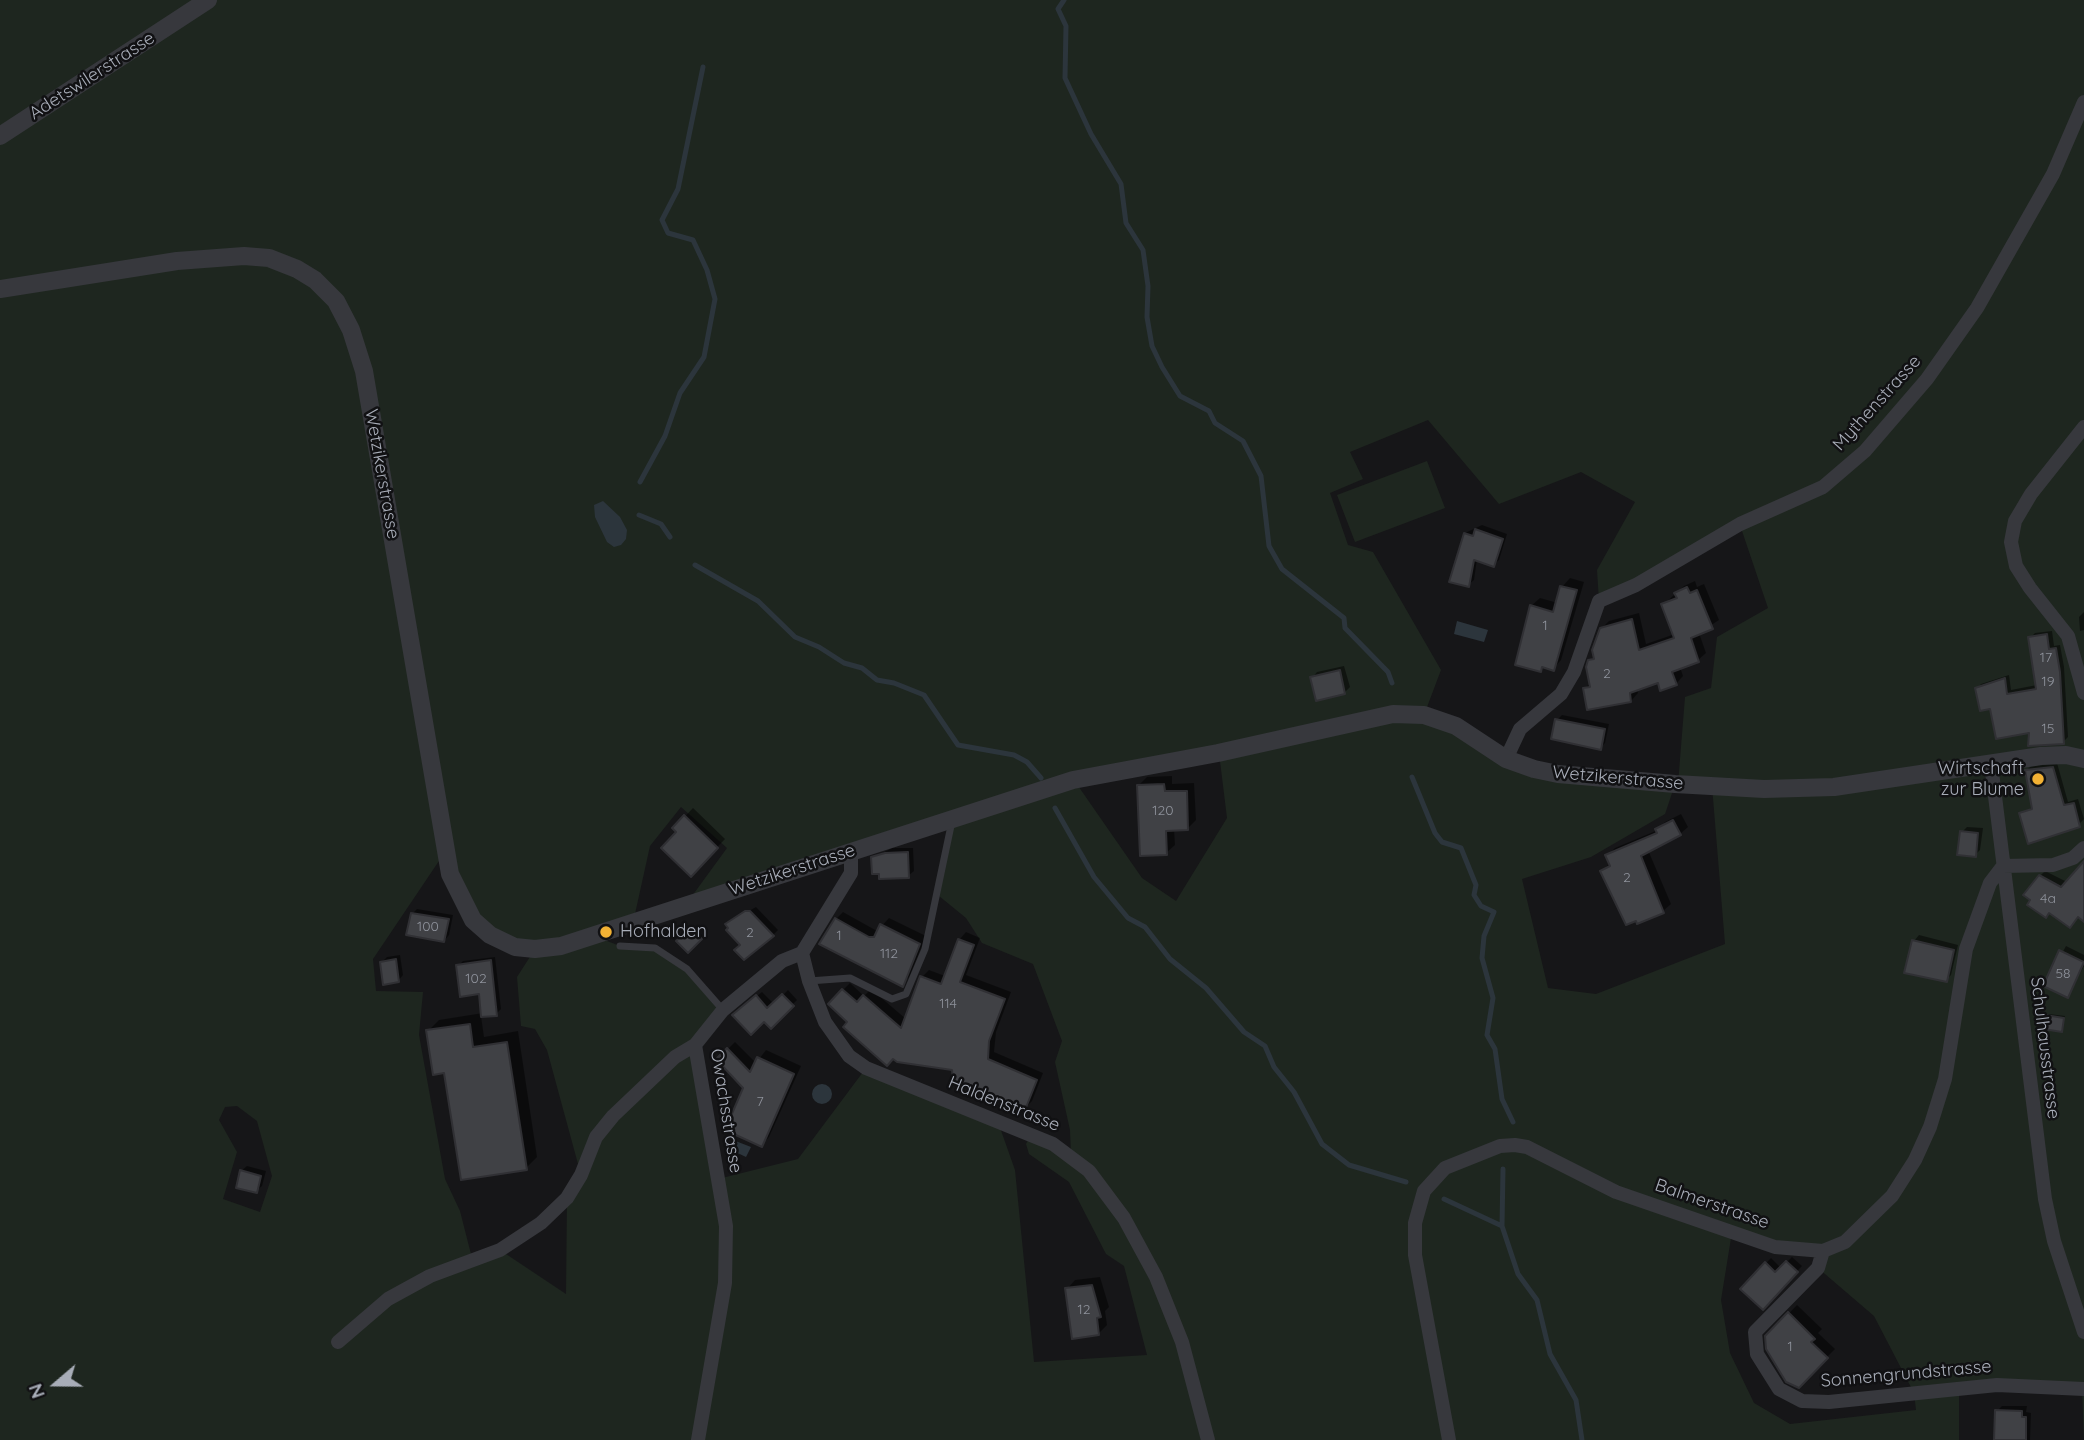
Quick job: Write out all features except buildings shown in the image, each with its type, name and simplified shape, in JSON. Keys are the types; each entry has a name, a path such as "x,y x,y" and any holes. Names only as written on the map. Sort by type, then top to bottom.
{"street":[{"name":"Adetswilerstrasse","path":"0,136 208,0"},
{"name":"Mythenstrasse","path":"1506,759 1520,729 1538,710 1561,694 1574,672 1599,601 1636,584 1740,524 1823,487 1865,451 1927,379 1977,307 2053,174 2084,102"},
{"name":"Wetzikerstrasse","path":"0,289 188,260 244,256 269,258 297,269 315,280 336,301 351,330 364,371 450,874 473,920 490,934 515,947 535,949 561,946 1073,780 1219,753 1393,714 1424,715 1455,726 1506,759 1558,774 1764,789 1834,787 2041,756 2066,755 2084,759"},
{"path":"2084,427 2031,494 2015,522 2011,542 2017,566 2030,588 2068,636 2084,693"},
{"name":"Schulhausstrasse","path":"1991,764 2045,1199 2054,1241 2084,1332"},
{"path":"1823,1251 1844,1242 1861,1230 1892,1196 1915,1160 1945,1079 1966,949 1990,883 2003,866 2053,865 2073,858 2084,848"},
{"name":"Owachsstrasse","path":"698,1440 725,1283 726,1226 695,1045 723,1010 782,961 802,953 851,873 851,851"},
{"name":"Haldenstrasse","path":"802,953 808,981 836,1040 866,1069 1053,1144 1088,1171 1124,1218 1156,1277 1182,1342 1208,1440"},
{"path":"338,1342 388,1299 430,1276 500,1250 541,1223 567,1198 581,1175 596,1137 613,1116 675,1057 695,1045"},
{"name":"Balmerstrasse","path":"1449,1440 1415,1255 1415,1223 1424,1191 1445,1168 1500,1146 1527,1147 1616,1192 1775,1247 1823,1251"},
{"name":"Sonnengrundstrasse","path":"1823,1251 1818,1268 1755,1332 1757,1353 1779,1389 1802,1401 1829,1402 1997,1385 2084,1389"}],"lane":[{"path":"808,981 850,978 892,999 906,994 926,949 953,818"},
{"path":"620,946 654,948 687,969 723,1010"}],"shaded area":[{"path":"0,0 2084,0 2084,1440 2082,1389 1959,1388 1959,1440 0,1440","holes":["1428,420 1499,504 1581,472 1635,502 1597,570 1599,601 1740,525 1768,608 1717,637 1711,688 1685,697 1678,784 1712,786 1725,944 1596,994 1548,988 1522,879 1591,857 1665,814 1675,784 1506,759 1424,715 1441,670 1373,552 1348,545 1330,493 1363,479 1350,452","1219,753 1227,818 1176,901 1142,878 1074,780","681,807 727,848 684,907 952,818 939,896 966,918 982,943 1033,964 1062,1041 1055,1062 1070,1130 1071,1154 1031,1135 1026,1144 1029,1154 1069,1182 1106,1254 1124,1266 1147,1355 1034,1362 1015,1170 998,1122 866,1068 798,1159 718,1179 695,1045 723,1010 687,969 655,948 620,946 600,935 633,923 650,846","445,852 490,935 535,949 517,977 521,1026 535,1029 547,1050 581,1175 567,1198 566,1294 500,1250 473,1262 460,1211 445,1179 419,1035 423,992 376,991 373,959","237,1106 257,1121 272,1176 260,1212 223,1199 237,1152 219,1120 225,1107","1732,1232 1823,1252 1818,1268 1874,1316 1914,1393 1916,1410 1790,1424 1754,1403 1730,1353 1721,1300"]},
{"path":"1427,461 1445,508 1355,542 1337,495"},
{"path":"603,501 620,517 627,530 626,539 621,545 614,547 607,542 595,517 594,505"},
{"path":"1457,621 1488,630 1484,642 1454,634"},
{"path":"822,1084 829,1087 832,1094 829,1101 822,1104 815,1101 812,1094 815,1087"},
{"path":"733,1140 751,1147 746,1157 729,1149"}],"waterway":[{"path":"1064,0 1058,9 1066,26 1065,78 1091,134 1121,184 1126,223 1143,250 1148,286 1147,317 1152,346 1162,367 1180,396 1209,411 1215,423 1243,441 1261,476 1269,546 1282,569 1344,618 1345,628 1388,672 1392,683"},
{"path":"640,482 665,436 680,393 704,357 715,299 707,270 693,240 668,233 662,220 678,189 703,67"},
{"path":"639,515 661,524 670,537"},
{"path":"695,565 758,601 795,637 819,647 844,663 862,668 877,680 894,683 924,695 958,745 1014,755 1027,762 1041,778"},
{"path":"1412,777 1435,833 1442,842 1461,848 1476,885 1474,895 1481,906 1494,912 1484,936 1482,958 1493,998 1487,1035 1495,1049 1502,1099 1513,1122"},
{"path":"1055,808 1094,877 1128,918 1145,927 1170,959 1206,988 1244,1032 1265,1046 1274,1067 1294,1092 1322,1144 1349,1165 1406,1182"},
{"path":"1502,1226 1503,1169"},
{"path":"1444,1199 1502,1226 1518,1274 1537,1300 1550,1354 1576,1400 1582,1440"}],"place":[{"name":"Wirtschaft zur Blume","path":"2038,779"},
{"name":"Hofhalden","path":"606,932"}]}
